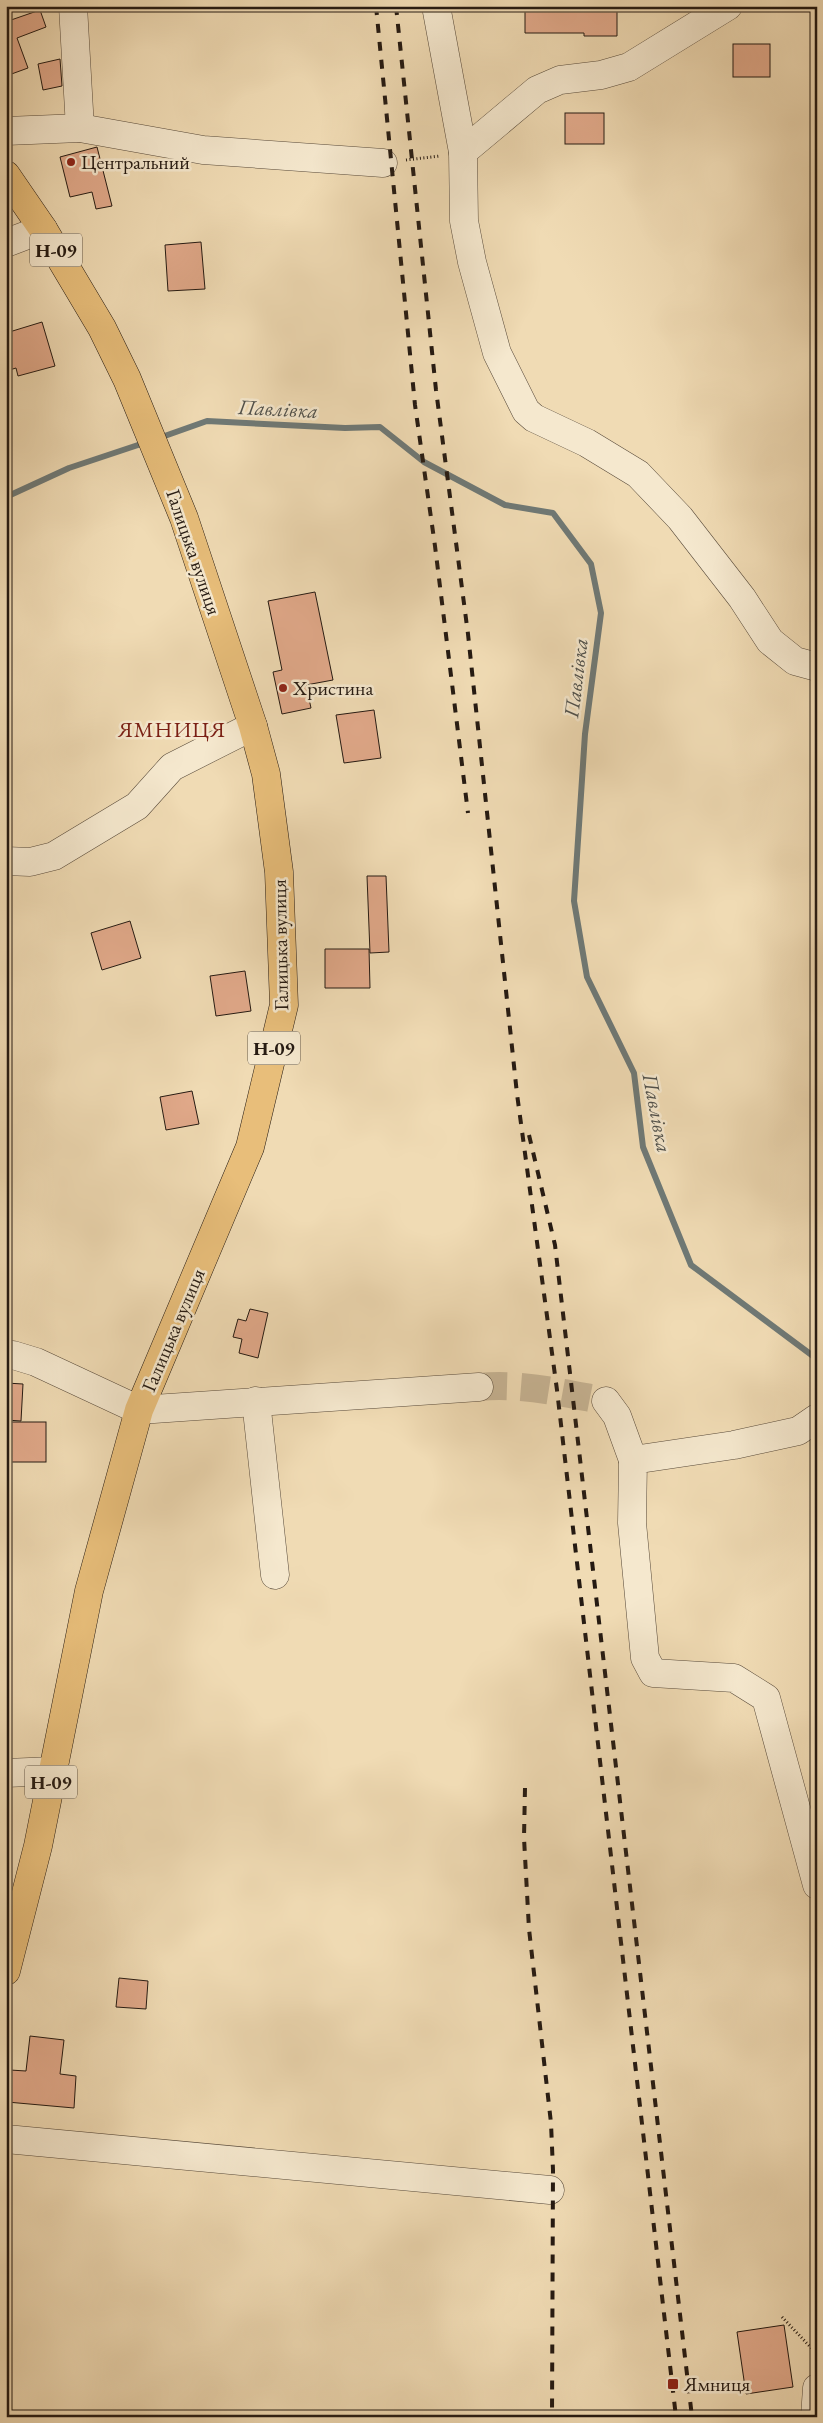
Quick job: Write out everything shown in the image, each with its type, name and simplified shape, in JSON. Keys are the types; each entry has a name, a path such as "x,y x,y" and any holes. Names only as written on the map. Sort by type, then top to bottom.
{"main road":[{"name":"Галицька вулиця","path":"6,174 43,229 102,328 127,378 184,518 253,726 266,774 279,872 284,1004 250,1147 139,1410 89,1591 38,1846 6,1971"}],"street":[{"path":"73,6 80,128"},
{"path":"436,6 463,152 464,221 472,262 497,353 526,411 534,418 587,443 638,474 680,518 742,598 770,641 795,661 817,667"},
{"path":"463,152 537,90 560,80 601,75 629,66 728,6"},
{"path":"6,131 80,128 203,150 383,163"},
{"path":"6,243 43,229"},
{"path":"6,861 30,862 54,856 137,806 172,767 253,726"},
{"path":"6,1356 13,1355 36,1362 139,1410 479,1387"},
{"path":"256,1401 275,1575"},
{"path":"606,1401 617,1416 633,1460 632,1523 645,1658 653,1673 734,1678 766,1698 817,1884"},
{"path":"633,1460 734,1445 798,1431 817,1418"},
{"path":"6,1772 53,1771"},
{"path":"6,2139 550,2190"},
{"path":"815,2417 817,2388"}],"path":[{"path":"383,163 463,152"},
{"path":"782,2317 817,2354"}],"building":[{"path":"525,6 617,6 617,36 584,36 584,33 525,33"},
{"path":"40,10 46,27 17,38 28,68 6,76 6,15 9,14 11,20"},
{"path":"733,44 770,44 770,77 733,77"},
{"path":"60,59 62,86 43,90 38,64"},
{"path":"565,113 604,113 604,144 565,144"},
{"path":"97,147 112,206 96,209 92,192 70,197 60,157"},
{"path":"201,242 205,289 168,291 165,245"},
{"path":"42,322 55,366 18,376 16,368 6,371 6,333"},
{"path":"315,592 333,680 306,685 311,708 282,714 273,672 282,670 268,601"},
{"path":"374,710 381,758 344,763 336,715"},
{"path":"367,876 386,876 389,952 370,953"},
{"path":"130,921 141,958 102,970 91,933"},
{"path":"325,949 369,949 370,988 325,988"},
{"path":"245,971 251,1011 216,1016 210,976"},
{"path":"192,1091 199,1124 166,1130 160,1097"},
{"path":"250,1309 268,1313 258,1358 239,1353 242,1339 233,1337 238,1319 246,1321"},
{"path":"6,1383 23,1384 21,1421 6,1420"},
{"path":"10,1422 46,1422 46,1462 10,1462"},
{"path":"119,1978 148,1981 146,2009 116,2007"},
{"path":"30,2036 64,2040 60,2074 76,2076 74,2108 7,2102 10,2070 26,2071"},
{"path":"784,2325 793,2387 746,2394 737,2332"}],"waterway":[{"name":"Павлівка","path":"159,438 207,421 345,428 380,427 424,462 505,505 553,513 591,564 601,613 585,734 574,901 587,977 634,1073 643,1147 691,1265 817,1359"},
{"name":"Павлівка","path":"6,497 69,468 147,442"}],"tunnel":[{"path":"479,1387 511,1386 559,1392 606,1401"}],"railway":[{"path":"376,6 415,405 435,546 468,813"},
{"path":"396,6 436,390 468,634 517,1094 557,1390 676,2417"},
{"path":"529,1135 555,1245 692,2417"},
{"path":"525,1788 524,1838 529,1929 551,2123 553,2170 552,2417"}],"place":[{"name":"Центральний","path":"71,162"},
{"name":"Христина","path":"283,688"},
{"name":"Ямниця","path":"673,2384"}],"district":[{"name":"ЯМНИЦЯ","path":"172,729"}]}
